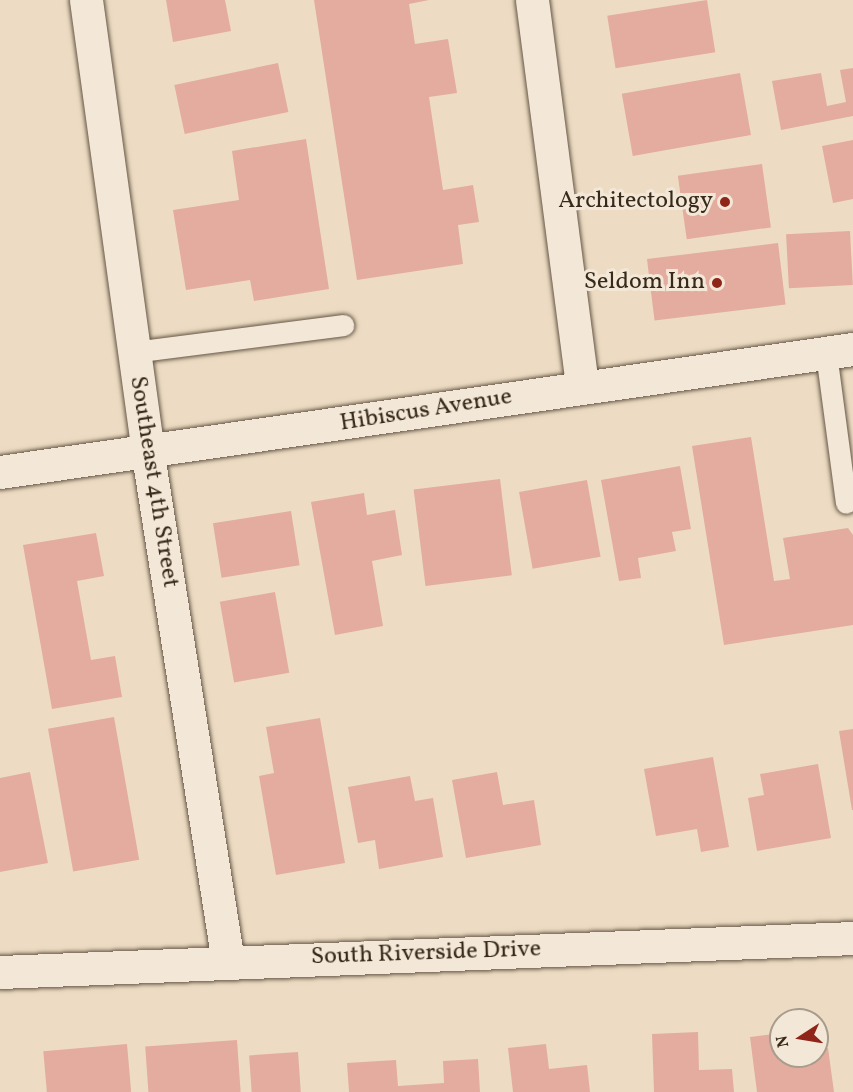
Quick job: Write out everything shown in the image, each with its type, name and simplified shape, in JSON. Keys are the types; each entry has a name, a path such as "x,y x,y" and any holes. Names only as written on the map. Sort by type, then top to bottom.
{"street":[{"name":"Southeast 4th Street","path":"86,0 148,455 228,962"},
{"path":"532,0 582,386"},
{"name":"Hibiscus Avenue","path":"0,472 148,455 582,386 839,351"},
{"name":"South Riverside Drive","path":"0,972 853,938"}],"lane":[{"path":"133,352 344,325"},
{"path":"839,351 846,503"}],"building":[{"path":"166,0 225,0 231,31 173,42"},
{"path":"314,0 429,0 409,4 415,44 448,39 457,93 429,97 443,190 473,185 479,222 458,225 463,264 357,280"},
{"path":"707,0 715,52 616,68 607,16"},
{"path":"278,63 288,112 185,134 174,85"},
{"path":"853,68 853,116 781,130 772,81 821,73 827,106 846,102 840,70"},
{"path":"740,73 751,135 633,156 622,94"},
{"path":"306,139 329,289 254,301 250,280 186,290 173,210 239,200 232,151"},
{"path":"853,140 853,199 833,203 822,146"},
{"name":"Architectology","path":"762,164 771,227 687,239 678,176"},
{"path":"850,231 853,285 789,288 786,234"},
{"name":"Seldom Inn","path":"778,243 786,305 655,321 647,259"},
{"path":"751,437 774,581 790,579 783,538 848,528 853,535 853,625 724,645 692,446"},
{"path":"680,466 691,529 672,532 676,551 638,558 641,578 619,581 601,480"},
{"path":"500,479 512,575 425,586 414,490"},
{"path":"587,480 601,557 533,569 519,492"},
{"path":"364,493 367,515 395,510 402,555 372,561 383,626 335,635 311,502"},
{"path":"291,511 300,565 222,578 213,523"},
{"path":"96,533 104,576 77,581 91,660 115,656 122,697 52,709 23,545"},
{"path":"275,592 289,673 234,682 220,602"},
{"path":"114,717 139,860 73,871 48,729"},
{"path":"320,718 345,863 276,875 259,776 274,773 266,727"},
{"path":"853,729 853,810 852,810 839,731"},
{"path":"713,757 729,847 701,852 697,829 656,836 644,769"},
{"path":"818,764 831,838 757,851 748,798 764,795 760,774"},
{"path":"30,772 48,863 0,872 0,778"},
{"path":"497,772 503,805 534,800 541,845 466,858 452,780"},
{"path":"410,776 415,801 433,798 443,857 379,869 375,840 358,843 348,787"},
{"path":"698,1032 699,1070 732,1069 734,1092 654,1092 652,1034"},
{"path":"769,1035 769,1068 829,1068 829,1055 834,1092 757,1092 750,1037"},
{"path":"237,1040 241,1092 148,1092 145,1046"},
{"path":"127,1044 131,1092 47,1092 43,1051"},
{"path":"546,1044 549,1069 587,1065 590,1092 513,1092 508,1048"},
{"path":"298,1052 301,1092 252,1092 249,1055"},
{"path":"478,1059 480,1092 349,1092 347,1063 396,1060 398,1086 444,1083 443,1061"}],"place":[{"name":"Architectology","path":"725,202"},
{"name":"Seldom Inn","path":"717,283"}]}
